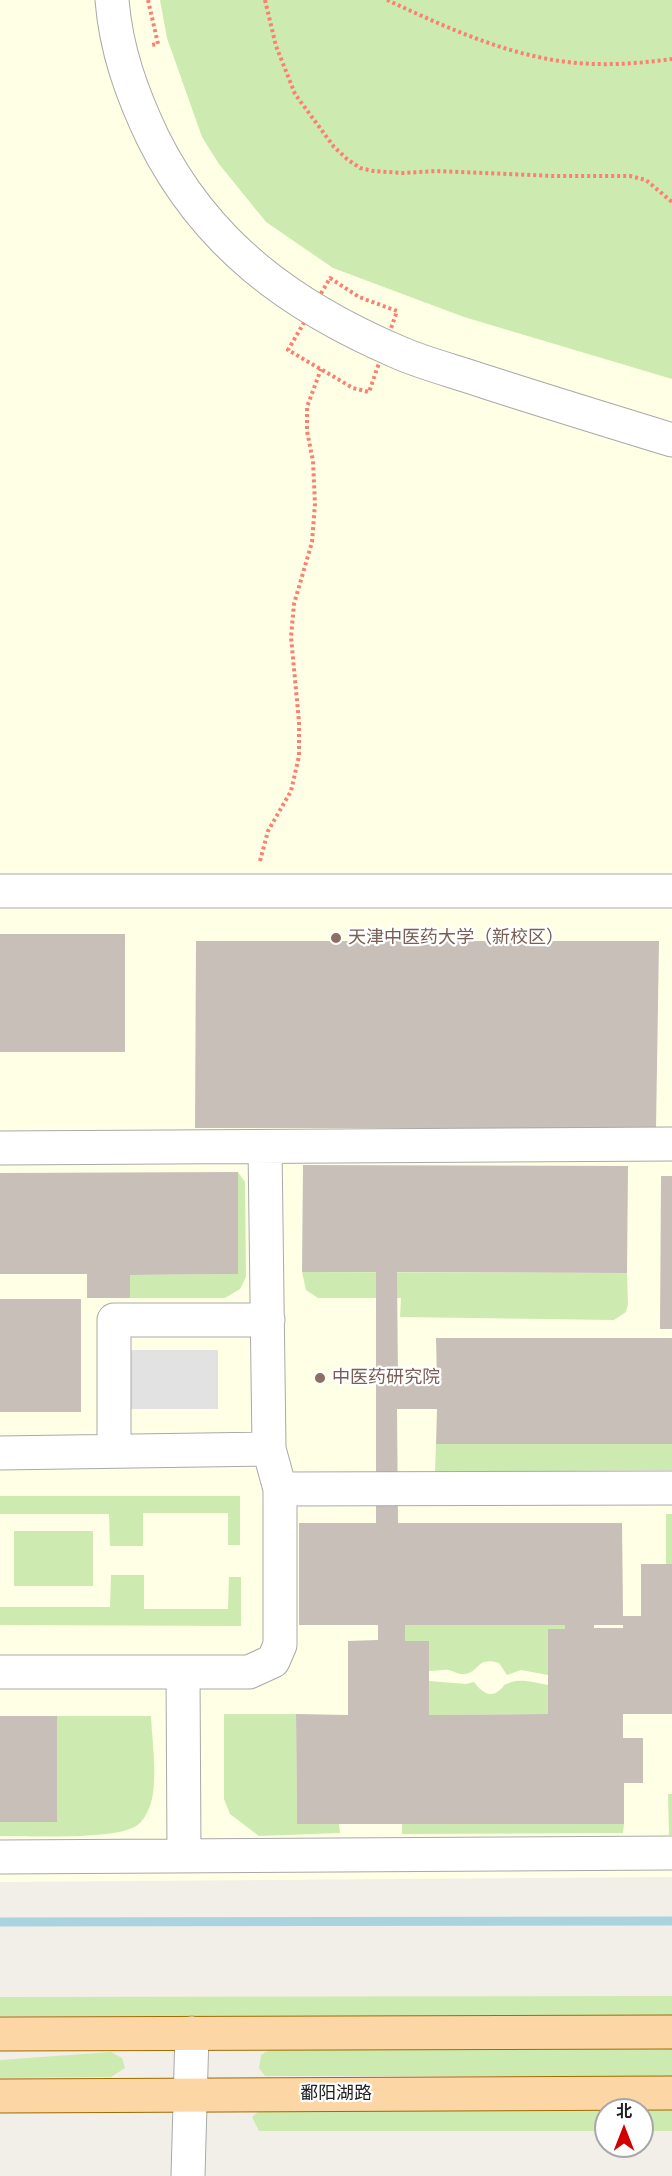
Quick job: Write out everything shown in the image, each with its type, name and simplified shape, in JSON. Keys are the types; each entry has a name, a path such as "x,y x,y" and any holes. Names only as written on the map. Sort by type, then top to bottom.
{"main road":[{"path":"0,2034 672,2032"},
{"name":"鄱阳湖路","path":"0,2096 672,2093"}],"street":[{"path":"112,0 122,62 143,116 167,165 197,210 229,246 272,282 330,320 402,354 672,440"},
{"path":"0,891 672,891"},
{"path":"0,1149 672,1144"},
{"path":"0,1672 249,1672 273,1661 280,1645 280,1489 269,1449 265,1147"},
{"path":"114,1451 114,1320 268,1320"},
{"path":"0,1453 269,1449"},
{"path":"280,1489 672,1488"},
{"path":"183,1673 184,1856"},
{"path":"0,1857 672,1853"},
{"path":"188,2176 192,2033"}],"path":[{"path":"147,0 158,44"},
{"path":"265,0 276,46 295,94 334,147 360,168 403,173 437,171 554,176 630,176 646,180 672,202"},
{"path":"387,0 470,36 543,58 579,63 618,64 672,58"},
{"path":"255,891 261,852 268,831 291,791 299,756 299,722 291,636 294,604 312,542 315,504 313,461 307,431 307,407 321,369"}],"shaded area":[{"name":"天津中医药大学（新校区）","path":"0,0 672,0 672,1877 0,1882"},
{"path":"127,1350 218,1350 218,1409 128,1409"}],"green space":[{"path":"160,0 672,0 672,379 464,317 333,268 266,222 219,164 202,137 167,38"},
{"path":"238,1172 245,1182 246,1277 240,1289 225,1298 130,1298 130,1275 238,1274"},
{"path":"302,1272 627,1273 628,1304 626,1312 614,1320 400,1317 401,1298 318,1298 306,1290"},
{"path":"436,1444 672,1444 672,1470 435,1472"},
{"path":"0,1496 240,1496 240,1545 228,1545 228,1513 143,1513 143,1546 110,1546 109,1514 0,1514"},
{"path":"666,1514 672,1514 672,1564 666,1564"},
{"path":"14,1531 93,1531 93,1586 14,1586"},
{"path":"111,1575 144,1575 144,1609 228,1609 229,1577 241,1577 241,1626 0,1625 0,1607 110,1607"},
{"path":"405,1625 565,1625 565,1629 548,1675 521,1670 507,1675 499,1663 492,1661 482,1663 473,1671 462,1674 447,1670 429,1671 429,1641 405,1641"},
{"path":"429,1681 466,1684 474,1682 489,1694 518,1681 548,1685 548,1714 429,1715"},
{"path":"224,1714 296,1714 297,1824 339,1824 340,1833 259,1836 230,1814 224,1799"},
{"path":"57,1716 151,1716 153,1793 147,1812 136,1826 91,1835 0,1836 0,1822 57,1821"},
{"path":"668,1794 672,1794 672,1835 669,1835"},
{"path":"402,1824 624,1824 623,1833 402,1834"},
{"path":"672,1996 672,2016 0,2016 0,1997"},
{"path":"672,2047 672,2076 265,2076 259,2068 261,2055 270,2049"},
{"path":"111,2052 122,2058 125,2068 111,2077 0,2078 0,2060"},
{"path":"594,2108 594,2131 259,2131 252,2117 261,2109"},
{"path":"654,2108 672,2108 672,2131 654,2131"}],"building":[{"path":"0,934 125,934 125,1052 0,1052"},
{"path":"196,941 659,941 656,1128 195,1128"},
{"path":"303,1165 628,1166 627,1273 397,1272 398,1382 437,1382 436,1338 672,1338 672,1444 436,1444 437,1409 397,1409 398,1523 622,1523 623,1616 641,1616 641,1564 672,1564 672,1714 623,1714 623,1738 643,1738 643,1783 624,1783 624,1824 297,1824 296,1714 348,1715 348,1641 378,1640 378,1625 299,1625 299,1523 376,1523 376,1272 302,1272","holes":["405,1625 565,1625 565,1629 548,1629 548,1714 429,1715 429,1641 405,1641","594,1625 623,1625 623,1628 594,1628"]},
{"path":"238,1172 238,1274 130,1275 130,1298 87,1298 87,1274 0,1274 0,1173"},
{"path":"661,1176 672,1176 672,1329 660,1329"},
{"path":"0,1299 81,1299 81,1412 0,1412"},
{"path":"0,1716 57,1716 57,1822 0,1822"}],"waterway":[{"path":"0,1922 672,1921"}],"place":[{"name":"天津中医药大学（新校区）","path":"336,938"},
{"name":"中医药研究院","path":"320,1378"}]}
